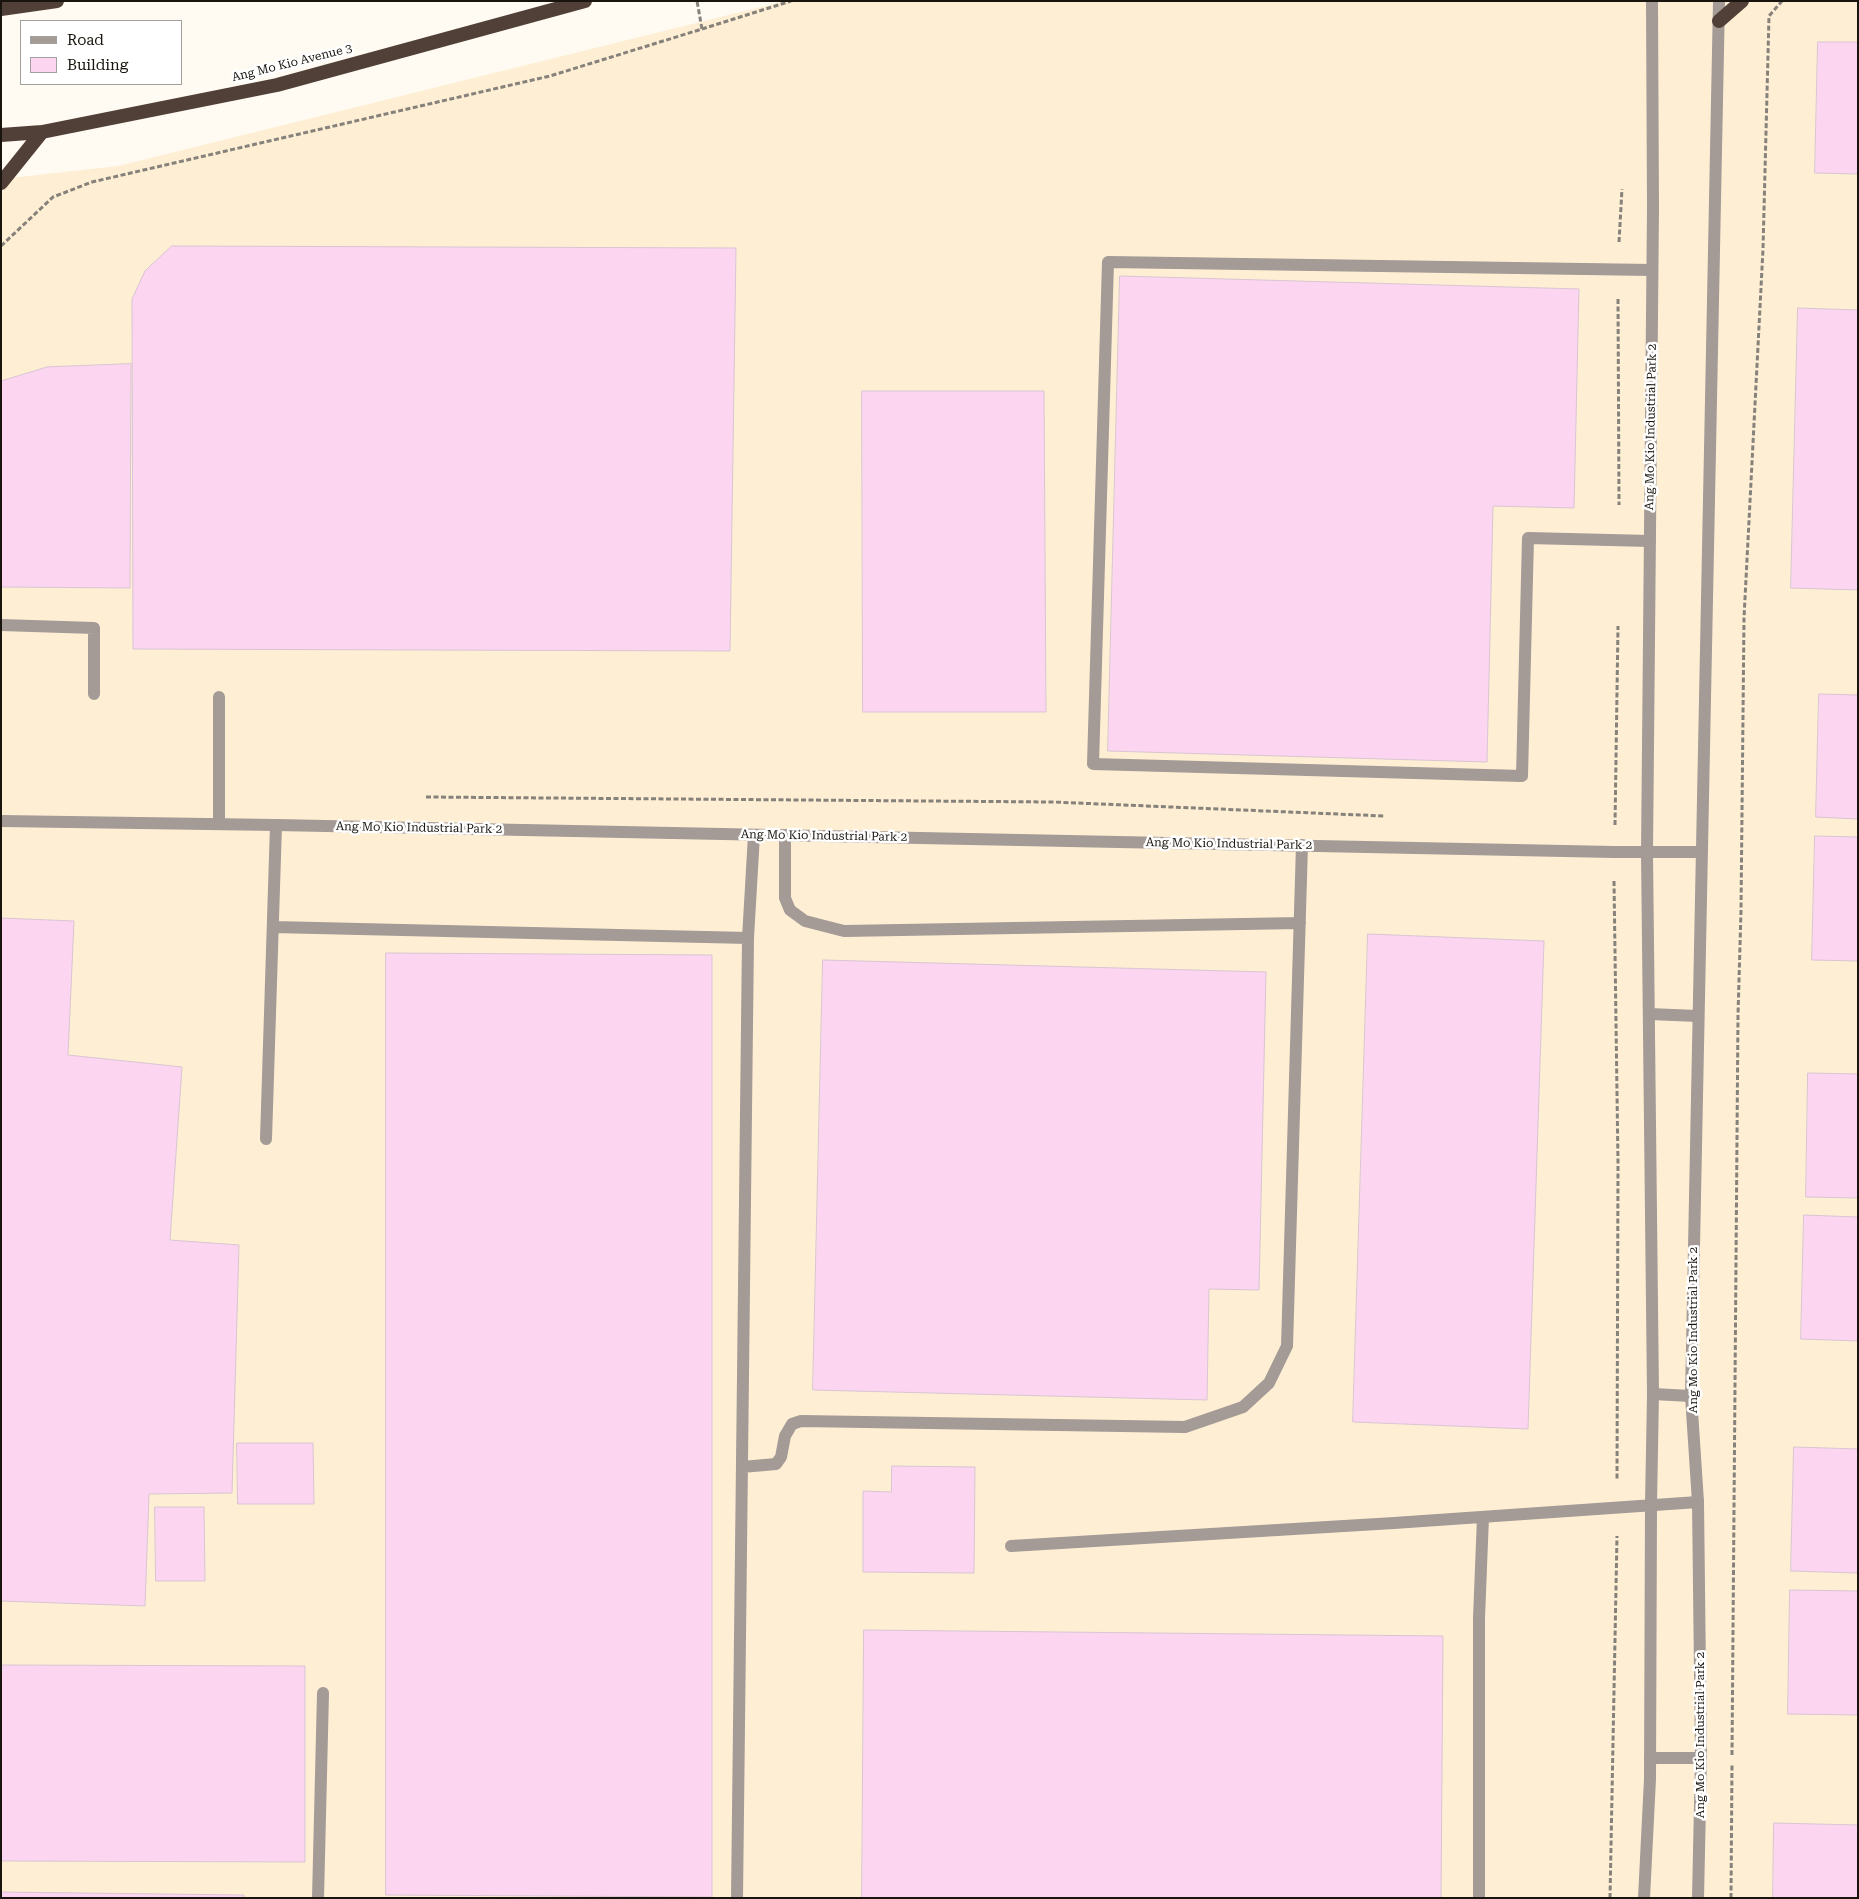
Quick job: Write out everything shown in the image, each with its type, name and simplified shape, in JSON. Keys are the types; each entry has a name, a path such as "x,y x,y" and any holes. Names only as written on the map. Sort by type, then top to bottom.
{"highway":[{"path":"1,9 57,1"},
{"name":"Ang Mo Kio Avenue 3","path":"1,135 42,132 276,85 585,1"},
{"path":"1719,21 1742,1"},
{"path":"1,183 42,132"}],"street":[{"name":"Ang Mo Kio Industrial Park 2","path":"1644,1898 1650,1758 1650,1504 1653,1394 1647,852 1652,270 1652,1"},
{"name":"Ang Mo Kio Industrial Park 2","path":"1698,1898 1701,1758 1698,1502 1691,1396 1719,1"},
{"path":"1650,541 1528,538 1522,776 1093,764 1108,262 1652,270"},
{"path":"1,625 94,628 94,694"},
{"path":"219,697 219,824"},
{"name":"Ang Mo Kio Industrial Park 2","path":"1,821 1701,852"},
{"path":"266,1139 276,825"},
{"path":"737,1898 748,938 754,835"},
{"path":"785,835 786,898 790,910 805,921 844,931 1300,923"},
{"path":"742,1467 776,1464 781,1457 785,1436 792,1424 801,1421 1186,1427 1243,1407 1269,1382 1287,1346 1302,846"},
{"path":"273,927 748,938"},
{"path":"1649,1014 1698,1016"},
{"path":"1653,1394 1691,1396"},
{"path":"1011,1546 1698,1502"},
{"path":"1479,1898 1478,1618 1483,1517"},
{"path":"318,1898 323,1693"},
{"path":"1650,1758 1701,1758"}],"path":[{"path":"697,1 702,29"},
{"path":"1,246 53,198 92,182 550,76 791,1"},
{"path":"1731,1898 1738,1015 1744,618 1763,249 1769,16 1782,1"},
{"path":"418,797 1053,802 1388,816"}],"shaded area":[{"path":"785,1 1858,1 1858,1898 1,1898 1,179 118,166"}],"building":[{"path":"1818,42 1858,42 1858,174 1815,173"},
{"path":"172,246 736,248 730,651 133,649 132,299 145,271"},
{"path":"1120,276 1579,289 1574,508 1493,506 1487,762 1108,751"},
{"path":"1798,308 1858,310 1858,590 1791,588"},
{"path":"131,364 130,588 1,587 1,381 47,367"},
{"path":"862,391 1044,391 1046,712 863,712"},
{"path":"1819,694 1858,695 1858,819 1816,817"},
{"path":"1815,836 1858,837 1858,961 1812,960"},
{"path":"1,918 74,921 68,1055 182,1067 170,1240 239,1245 232,1493 149,1494 145,1606 1,1601"},
{"path":"1368,934 1544,941 1528,1429 1353,1422"},
{"path":"386,953 712,955 712,1897 386,1895"},
{"path":"823,960 1266,972 1259,1290 1209,1289 1207,1400 813,1390"},
{"path":"1808,1073 1858,1074 1858,1198 1806,1197"},
{"path":"1804,1215 1858,1217 1858,1341 1801,1339"},
{"path":"237,1443 313,1443 314,1504 238,1504"},
{"path":"1794,1447 1858,1449 1858,1573 1791,1571"},
{"path":"892,1466 975,1467 974,1573 863,1572 863,1491 891,1492"},
{"path":"155,1507 204,1507 205,1581 156,1581"},
{"path":"1790,1590 1858,1591 1858,1715 1788,1714"},
{"path":"864,1630 1443,1636 1441,1898 862,1898"},
{"path":"1,1665 305,1666 305,1862 1,1861"},
{"path":"1774,1823 1858,1825 1858,1898 1773,1898"},
{"path":"1,1892 244,1895 244,1898 1,1898"}]}
